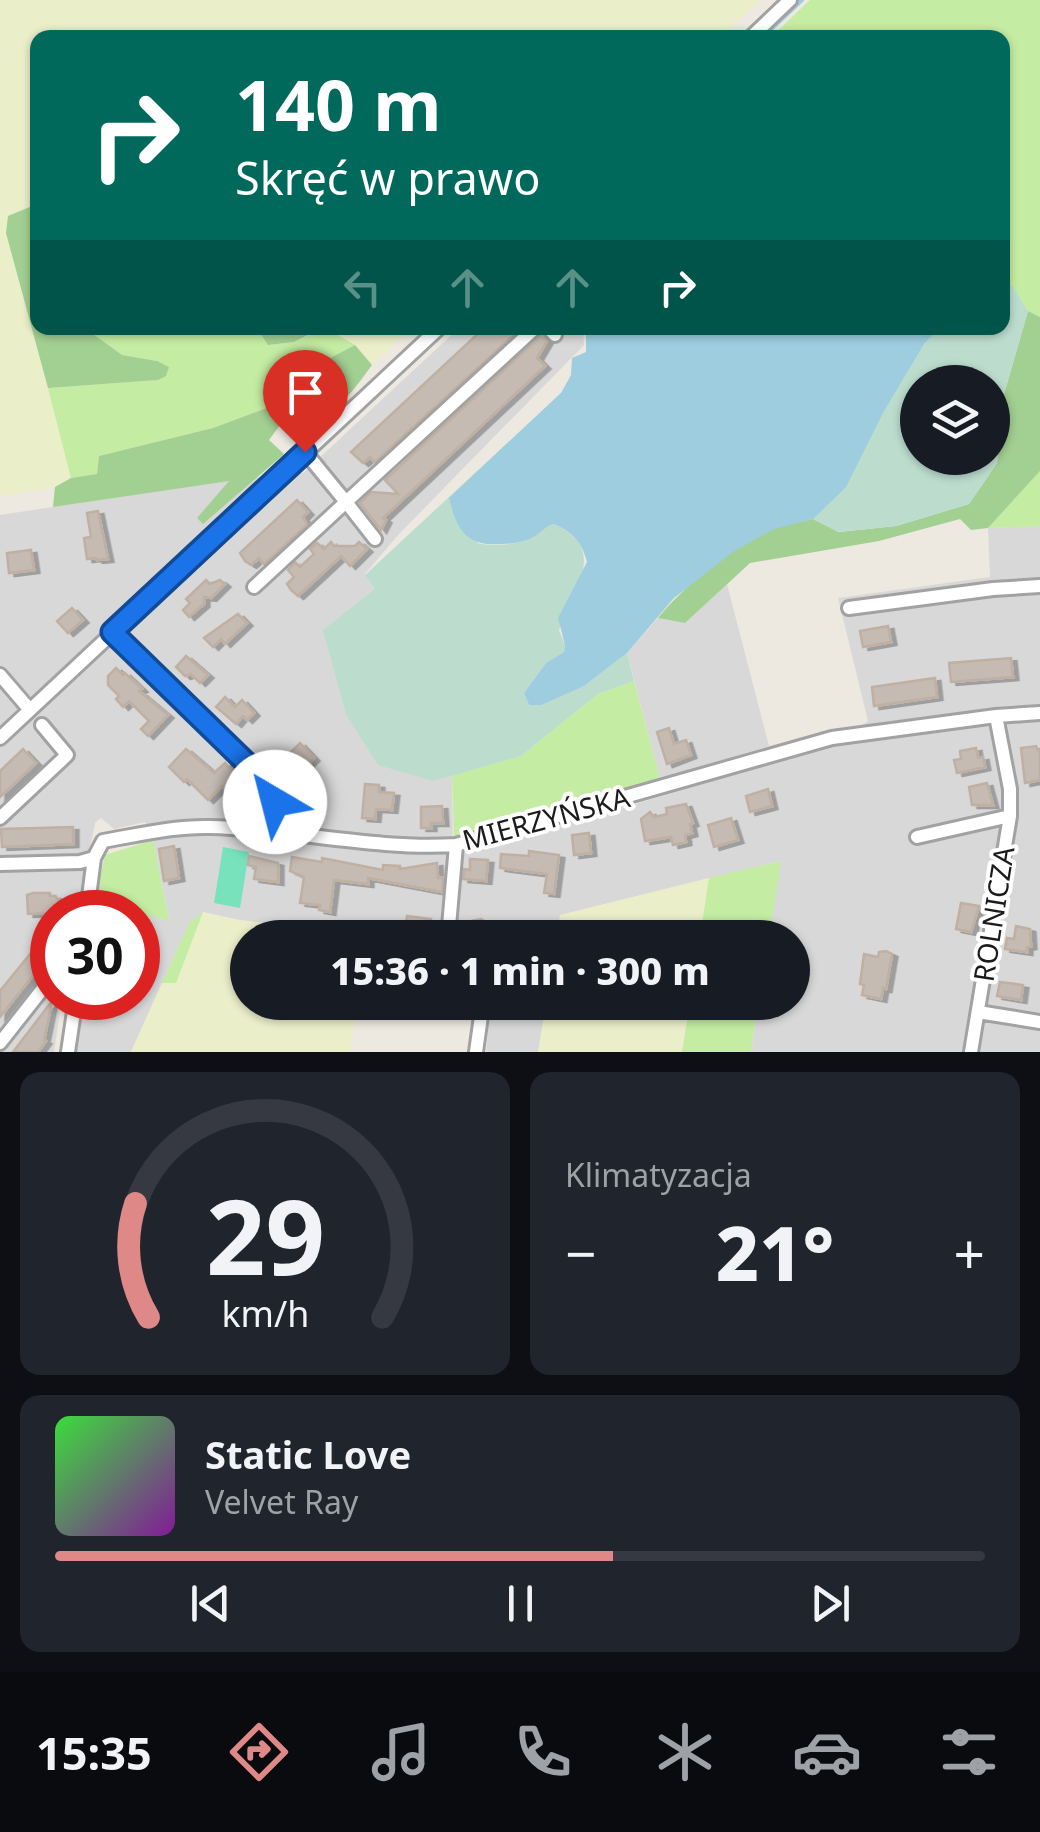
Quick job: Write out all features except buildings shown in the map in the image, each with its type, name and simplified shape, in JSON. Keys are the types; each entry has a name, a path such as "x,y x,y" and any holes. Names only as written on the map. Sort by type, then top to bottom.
{"street":[{"path":"758,30 790,0"},
{"path":"0,738 431,335"},
{"path":"254,587 527,335"},
{"path":"305,452 375,539"},
{"path":"849,608 993,588 1040,586"},
{"path":"108,635 264,780 275,802 273,833"},
{"path":"0,675 30,710"},
{"name":"MIERZYŃSKA","path":"94,858 103,841 210,827 456,845 832,738 1040,713"},
{"name":"ROLNICZA","path":"971,1052 1010,816 1010,788 996,716"},
{"path":"0,818 67,755 42,724"},
{"name":"ROLNICZA","path":"917,837 1010,816"},
{"path":"450,920 456,845"},
{"path":"0,864 80,862 94,858 90,890"},
{"path":"0,1043 30,1005"},
{"name":"ROLNICZA","path":"978,1012 1040,1022"},
{"path":"68,1052 73,1020"},
{"path":"476,1052 480,1020"}],"shaded area":[{"path":"451,335 583,335 584,345 399,534 365,574 376,589 433,781 452,775 453,851 593,817 828,746 868,721 838,598 990,577 988,528 1040,526 1040,1052 751,1052 756,1020 810,1020 810,920 771,920 780,861 561,915 560,920 239,920 203,912 189,923 160,988 160,918 169,919 153,840 145,822 114,829 101,818 95,823 81,890 30,890 30,1020 59,1020 54,1052 0,1052 0,515 230,480 303,473"},
{"path":"727,584 769,746 660,779 627,653 658,618 685,623"},
{"path":"75,1020 145,1020 131,1052 70,1052"},
{"path":"489,1020 544,1020 539,1052 486,1052"}],"green space":[{"path":"0,0 761,0 728,30 30,30 30,207 8,216 30,307 30,335 37,335 71,478 55,487 0,496"},
{"path":"810,0 1040,0 1040,317 1028,311 1010,285 1010,30 778,30"},
{"path":"30,207 30,322 6,233 8,216"},
{"path":"1012,285 1028,311 1010,373 1010,365 900,365 900,475 989,475 969,504 896,526 838,532 813,519 738,335 818,335 924,344 933,335 1010,335"},
{"path":"1028,311 1040,317 1040,471 988,528 971,530 960,519 879,541 750,563 685,623 658,618 712,567 775,528 813,519 839,532 896,526 969,504 989,475 1010,475 1010,373"},
{"path":"34,335 95,335 122,355 169,367 166,376 158,380 48,388"},
{"path":"95,335 262,335 269,345 294,342 310,335 338,335 355,345 311,368 296,397 213,428 99,456 97,474 71,478 48,388 158,380 166,375 168,368 157,361 122,355"},
{"path":"262,335 308,335 294,342 268,345"},
{"path":"338,335 404,335 372,365 355,345"},
{"path":"355,345 372,365 352,391 326,411 283,421 269,440 284,454 203,524 197,518 229,481 53,507 55,487 71,478 97,474 99,456 213,428 296,397 311,368"},
{"path":"561,393 477,543 518,542 553,524 580,544 583,570 559,630 564,652 546,663 524,693 529,705 584,686 627,653 634,681 598,694 521,756 433,781 378,765 346,714 323,630 375,589 365,575"},
{"path":"1040,471 1040,526 988,528"},
{"path":"634,681 660,779 454,837 452,775 521,756 598,694"},
{"path":"153,840 169,920 160,918 160,890 97,890 105,855"},
{"path":"223,847 249,852 240,908 214,903"},
{"path":"781,861 772,920 703,920 709,878"},
{"path":"709,878 703,920 559,920 560,915"},
{"path":"203,912 239,920 230,920 230,1020 355,1020 350,1052 131,1052 145,1020 160,1020 162,983 176,983"},
{"path":"203,912 176,983 162,983 189,923"},
{"path":"543,1020 687,1020 682,1052 538,1052"},
{"path":"687,1020 756,1020 751,1052 682,1052"}],"water":[{"path":"586,335 933,335 911,365 900,365 900,384 846,487 813,519 774,529 733,552 674,598 627,653 584,686 541,705 529,705 524,693 546,663 564,652 558,618 587,562 585,555 575,538 553,524 530,539 480,543 460,527 449,498 561,393 571,375 572,358 586,352"}],"waterway":[{"path":"770,30 802,0"}],"route":[{"path":"275,802 264,780 112,632 305,452"}]}
